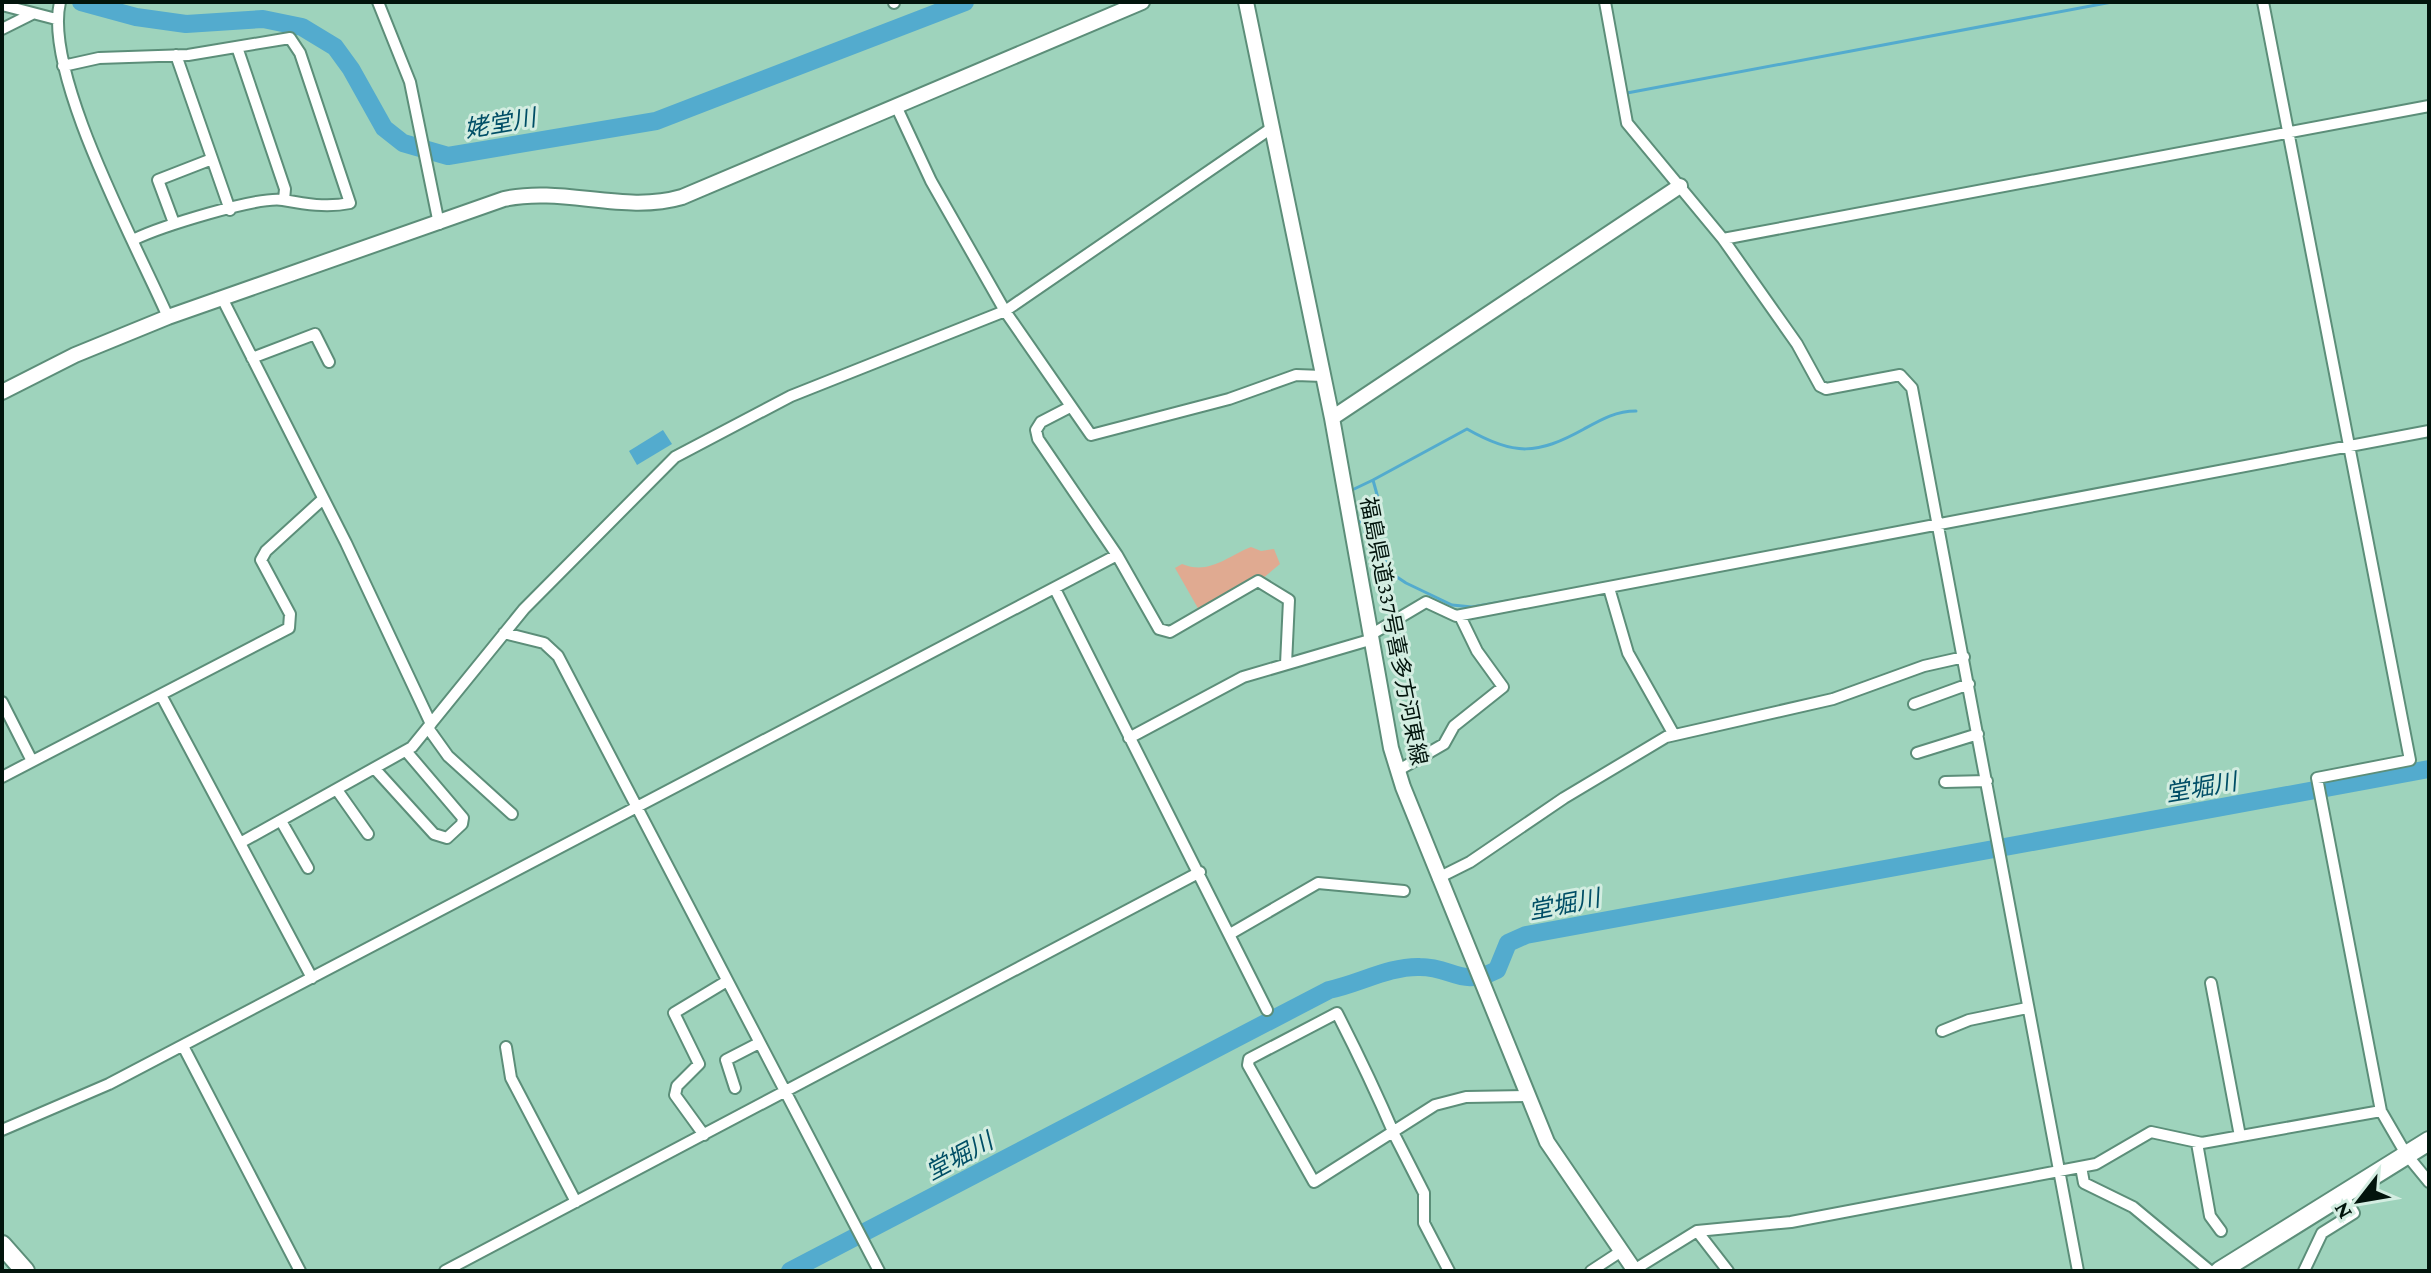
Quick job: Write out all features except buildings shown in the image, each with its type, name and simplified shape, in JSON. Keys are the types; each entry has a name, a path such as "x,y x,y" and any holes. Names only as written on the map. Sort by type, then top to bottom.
{"highway":[{"path":"2220,1271 2429,1141"},
{"path":"2,1245 25,1271"}],"street":[{"path":"378,2 410,82 439,224"},
{"path":"2,392 75,355 168,317 439,224 487,204 526,194 560,194 645,203 667,201 897,108 1142,2"},
{"name":"福島県道337号喜多方河東線","path":"1246,2 1332,418 1397,771 1547,1142 1634,1270"},
{"path":"1605,2 1627,123 1723,239 1797,344 1820,386 1826,389 1900,375 1912,388 2078,1271"},
{"path":"2263,2 2410,760 2317,778 2381,1111 2406,1154 2424,1168 2429,1182"},
{"path":"2,5 32,14"},
{"path":"2,29 32,14 58,11 63,66 100,167 168,317"},
{"path":"63,66 99,58 176,55 290,38 295,41 350,200 347,204 321,205 284,200 174,223 135,239"},
{"path":"237,47 285,189 284,200"},
{"path":"176,55 230,210"},
{"path":"1723,239 2429,106"},
{"path":"897,108 931,181 1005,311 1084,429 1096,436 1229,399 1296,375 1323,376"},
{"path":"240,843 406,751 430,726 504,633 675,457 791,396 1005,311 1273,127"},
{"path":"174,223 158,180 212,159"},
{"path":"1332,418 1680,186"},
{"path":"222,298 323,499 430,726 448,756 512,814"},
{"path":"252,358 315,334 329,362"},
{"path":"1070,407 1041,422 1037,436 1165,633 1258,581 1284,594 1289,600 1286,664"},
{"path":"1129,738 1243,677 1372,637 1426,602 1460,616 2429,431"},
{"path":"2,777 292,626 290,614 261,560 323,499"},
{"path":"2,1130 109,1084 183,1046 1117,555"},
{"path":"1609,588 1628,653 1673,733"},
{"path":"1055,589 1267,1010"},
{"path":"1397,771 1444,744 1454,726 1503,687 1477,651 1460,616"},
{"path":"504,633 544,643 554,650 879,1271"},
{"path":"1438,878 1470,862 1564,798 1673,733 1833,699 1924,666 1964,657"},
{"path":"1914,704 1969,684"},
{"path":"161,695 312,978"},
{"path":"2,702 32,761"},
{"path":"1917,753 1978,734"},
{"path":"375,769 434,834 447,838 462,824 463,818 406,751"},
{"path":"1945,782 1987,781"},
{"path":"337,790 368,834"},
{"path":"281,821 308,868"},
{"path":"445,1271 1200,872"},
{"path":"1230,934 1318,883 1404,891"},
{"path":"704,1135 675,1095 677,1086 699,1064 674,1013 727,981"},
{"path":"2211,983 2240,1136"},
{"path":"1942,1031 1969,1020 2027,1008"},
{"path":"1449,1271 1424,1223 1424,1193 1392,1129 1337,1013 1249,1059 1248,1065 1310,1181 1392,1129 1427,1108 1473,1097 1528,1096"},
{"path":"735,1088 726,1060 759,1043"},
{"path":"183,1046 300,1271"},
{"path":"506,1047 511,1078 576,1202"},
{"path":"1634,1270 1697,1231 1791,1222 2081,1167 2104,1161 2151,1132 2197,1143 2381,1111"},
{"path":"2197,1143 2210,1216 2221,1231"},
{"path":"2081,1167 2084,1183 2133,1207 2210,1271"},
{"path":"2304,1271 2322,1233 2354,1213 2342,1193"},
{"path":"1697,1231 1728,1271"},
{"path":"1591,1271 1620,1252"}],"shaded area":[{"path":"1251,547 1261,551 1274,549 1280,564 1262,579 1199,610 1175,568 1182,564 1209,566"}],"water":[{"path":"663,430 672,444 637,465 629,451"}],"waterway":[{"name":"姥堂川","path":"81,2 136,17 186,24 263,19 302,27 335,47 384,128 403,143 448,156 656,121 965,2"},
{"path":"1627,93 2112,2"},
{"path":"1373,480 1467,429 1512,448 1539,448 1567,438 1609,416 1636,411"},
{"path":"1352,490 1373,480 1381,509 1366,523 1365,532 1377,545 1391,573 1452,605 1472,607 1507,601"},
{"path":"1357,521 1366,523"},
{"name":"堂堀川","path":"790,1271 1329,990 1385,972 1420,967 1466,977 1485,975 1497,970 1508,943 1526,935 2429,769"}]}
